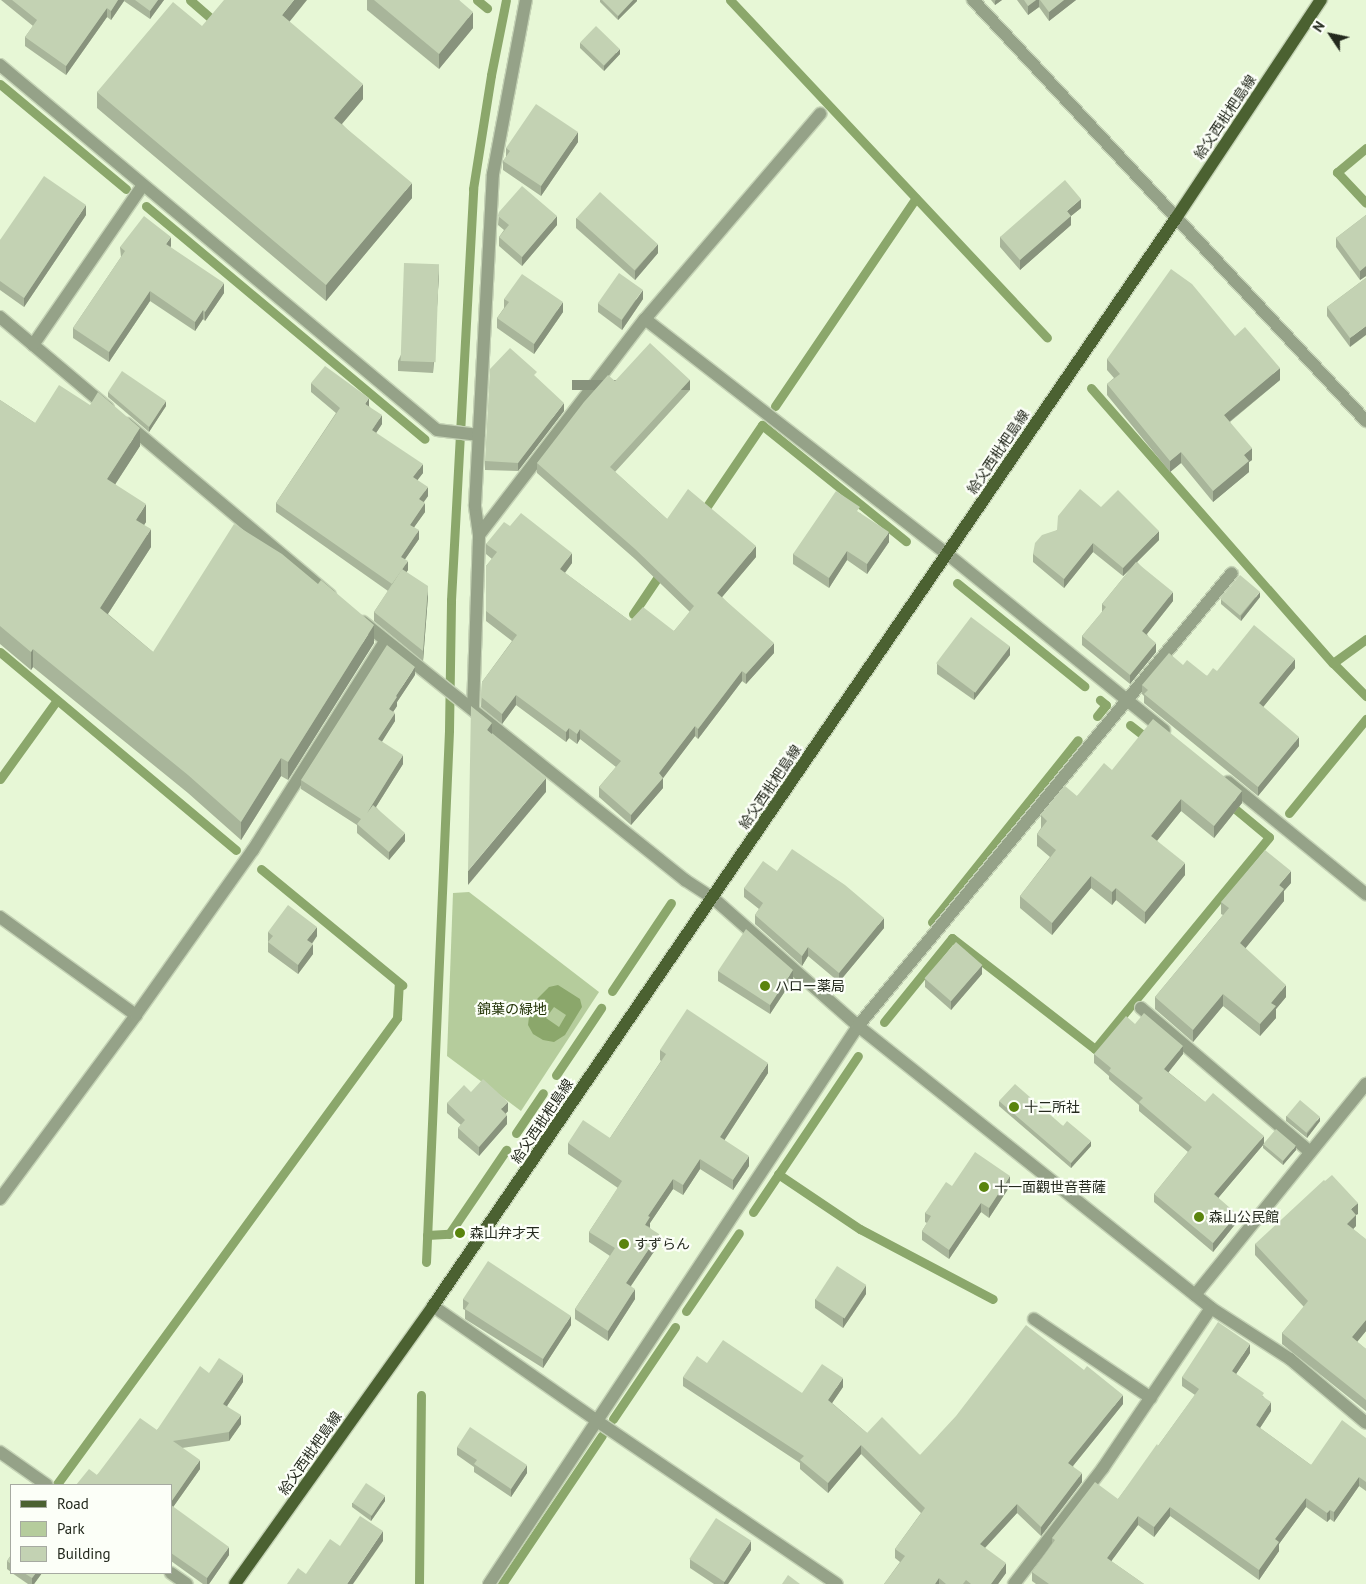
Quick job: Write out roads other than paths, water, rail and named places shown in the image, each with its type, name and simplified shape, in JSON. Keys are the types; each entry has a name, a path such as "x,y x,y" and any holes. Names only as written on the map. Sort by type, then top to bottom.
{"main road":[{"name":"給父西枇杷島線","path":"235,1584 433,1306 713,898 946,553 1176,218 1321,0"}],"street":[{"path":"469,706 478,535 475,505 475,434 493,174 526,0"},
{"path":"973,0 1366,421"},
{"path":"0,65 437,430 475,434"},
{"path":"478,535 645,319 820,114"},
{"path":"33,345 143,184"},
{"path":"0,317 339,602"},
{"path":"645,319 946,553 1174,738"},
{"path":"489,1584 858,1026 1232,573"},
{"path":"354,615 685,880 713,898 858,1026 1211,1308 1290,1359 1366,1423"},
{"path":"0,1199 136,1015 253,850 385,641"},
{"path":"1220,775 1366,894"},
{"path":"0,917 136,1015"},
{"path":"1141,1008 1310,1152"},
{"path":"1195,1295 1366,1084"},
{"path":"433,1306 596,1421 837,1584"},
{"path":"1014,1584 1103,1468 1211,1308"},
{"path":"1034,1318 1150,1398"},
{"path":"0,1452 46,1484"},
{"path":"172,1574 187,1584"}],"waterway":[{"path":"190,0 218,24"},
{"path":"477,0 487,8"},
{"path":"426,1262 449,730 451,600 473,189 491,75 506,0"},
{"path":"730,0 1047,338"},
{"path":"0,84 126,189"},
{"path":"1366,148 1337,172 1366,203"},
{"path":"775,406 916,198"},
{"path":"146,206 425,439"},
{"path":"1091,388 1333,663 1366,696"},
{"path":"701,515 762,425 906,541"},
{"path":"633,614 662,571"},
{"path":"957,583 1084,686"},
{"path":"1333,663 1366,639"},
{"path":"0,652 236,850"},
{"path":"0,779 57,700"},
{"path":"1097,716 1106,705 1100,700"},
{"path":"1289,813 1366,719"},
{"path":"1130,725 1149,740"},
{"path":"932,922 1078,740"},
{"path":"884,1022 952,938 1095,1049 1269,837 1228,803"},
{"path":"261,869 402,985"},
{"path":"612,991 671,903"},
{"path":"57,1484 397,1018 399,983"},
{"path":"556,1075 601,1008"},
{"path":"753,1212 858,1056"},
{"path":"516,1133 543,1093"},
{"path":"427,1235 449,1234 506,1150"},
{"path":"778,1174 860,1229 993,1299"},
{"path":"686,1311 739,1233"},
{"path":"613,1419 675,1327"},
{"path":"419,1584 421,1395"},
{"path":"502,1584 602,1435"}],"place":[{"name":"ハロー薬局","path":"765,986"},
{"name":"十二所社","path":"1014,1107"},
{"name":"十一面觀世音菩薩","path":"984,1187"},
{"name":"森山公民館","path":"1199,1217"},
{"name":"森山弁才天","path":"460,1233"},
{"name":"すずらん","path":"624,1244"}],"park label":[{"name":"錦葉の緑地","path":"512,1009"}]}
